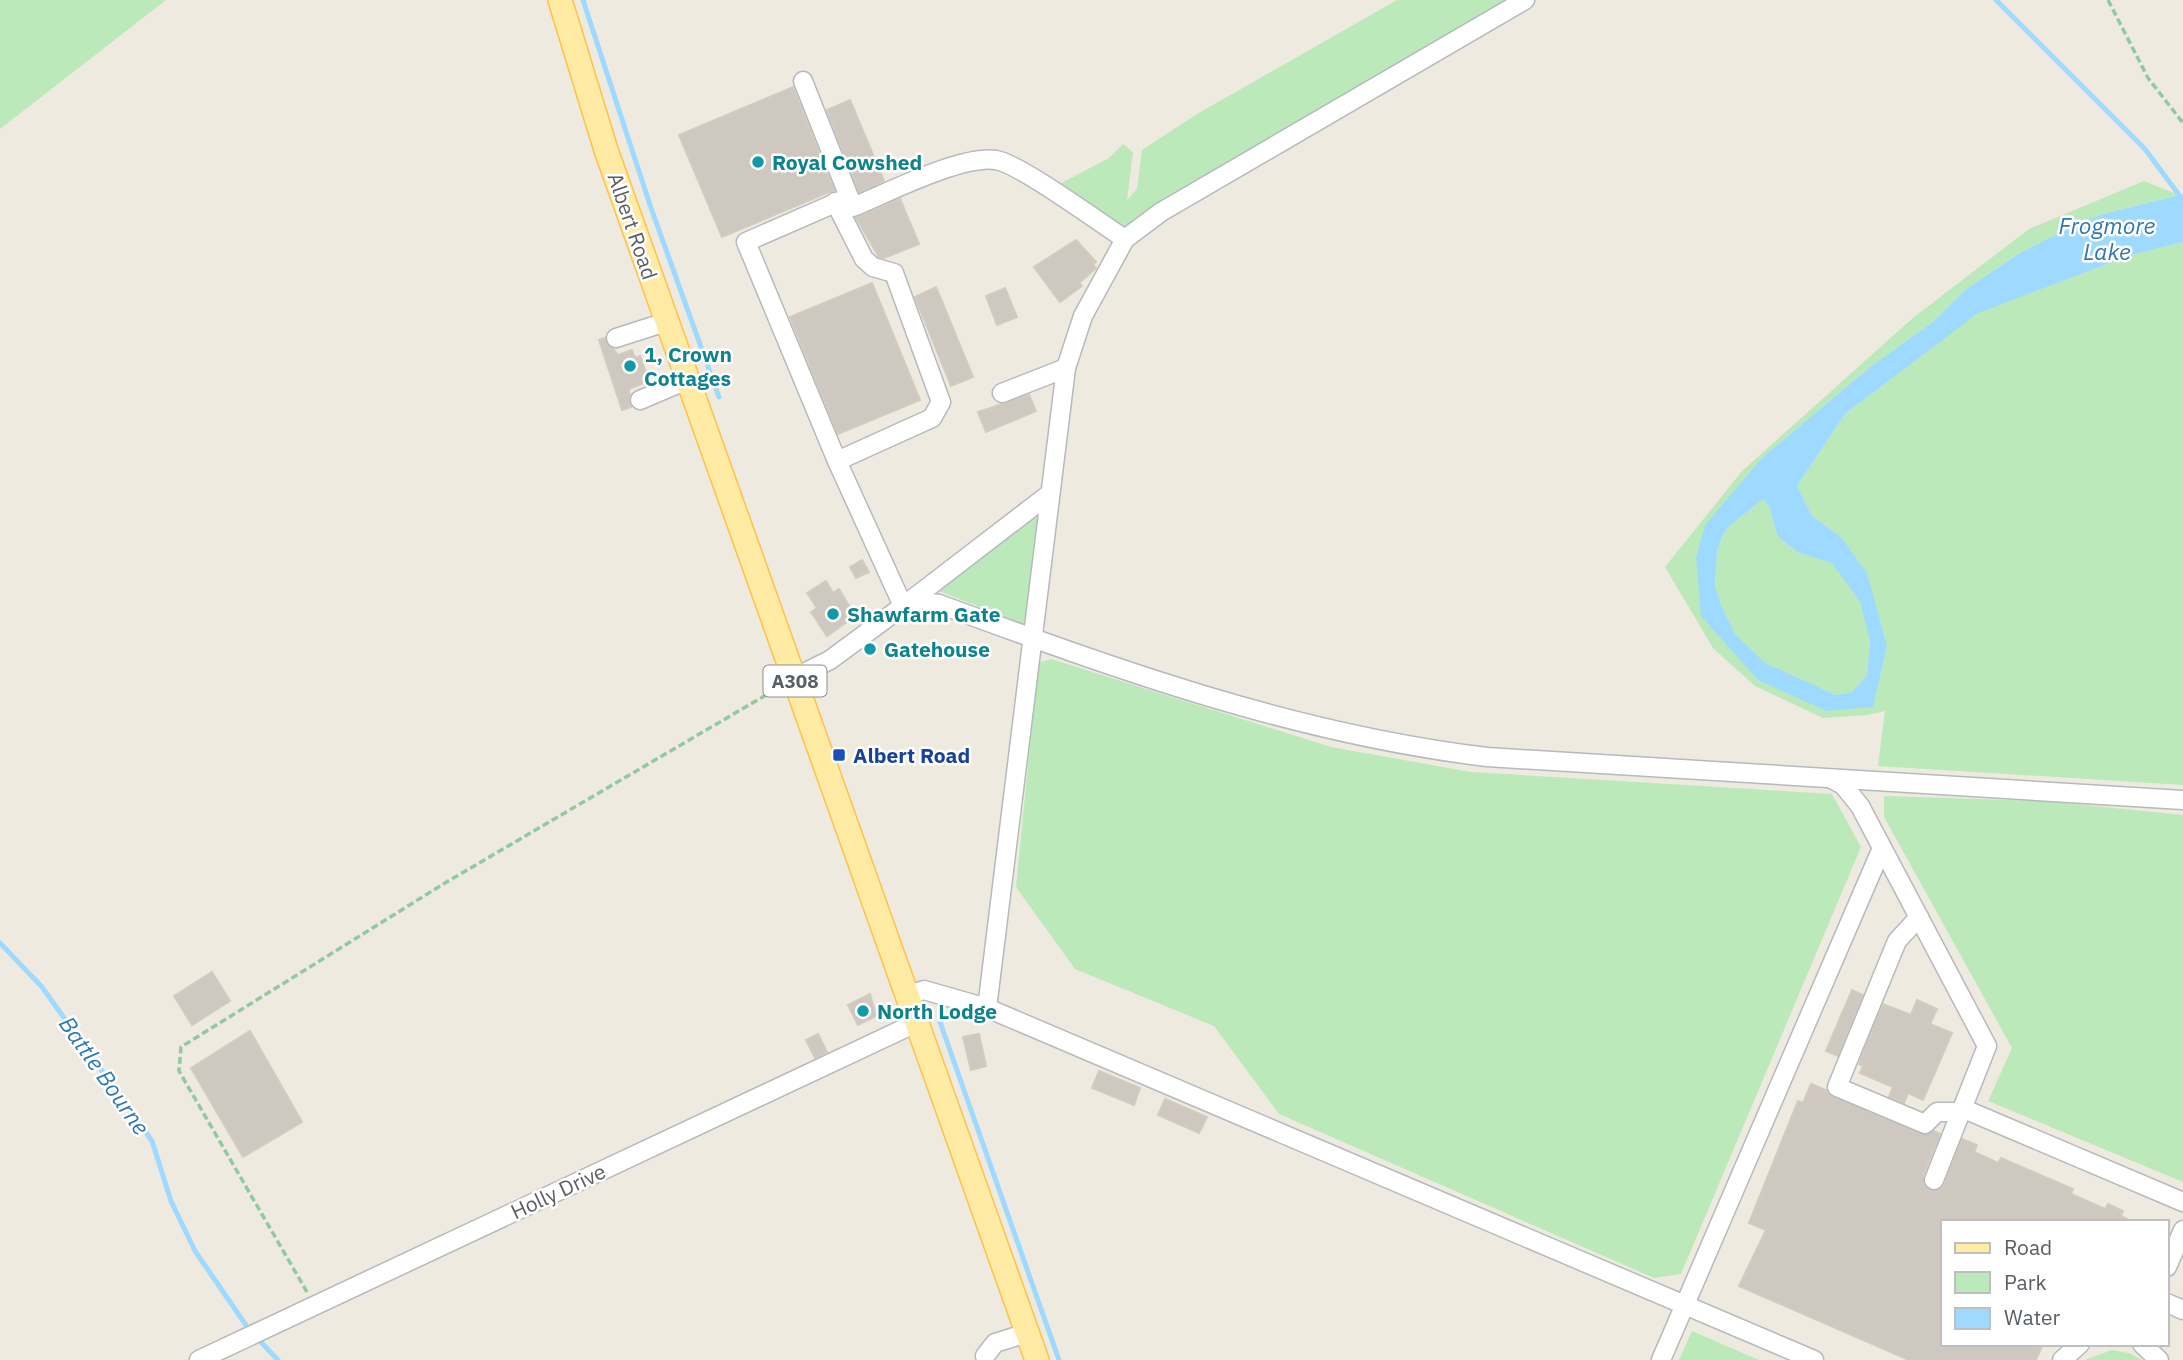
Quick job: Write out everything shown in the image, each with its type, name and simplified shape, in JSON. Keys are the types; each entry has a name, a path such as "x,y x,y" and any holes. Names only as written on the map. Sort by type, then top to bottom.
{"main road":[{"name":"Albert Road","path":"560,0 606,150 1037,1360"}],"lane":[{"path":"987,1008 1035,639 1048,495 1066,368 1083,316 1125,239 1161,212 1525,0"},
{"path":"803,81 864,258 873,267 894,273 941,402 932,418 837,461"},
{"path":"842,200 853,207 960,163 996,160 1021,171 1125,239"},
{"path":"842,200 746,242 837,461 903,606"},
{"path":"617,338 666,321"},
{"path":"1002,393 1066,368"},
{"path":"640,400 687,380"},
{"path":"794,678 830,660 1048,495"},
{"path":"903,606 922,602 939,604 1035,639 1297,723 1417,748 1487,757 2183,800"},
{"path":"1832,779 1850,793 1882,848 1987,1046 1934,1180"},
{"path":"1661,1360 1882,848"},
{"path":"1919,917 1897,941 1837,1087 1925,1124 1937,1112 1963,1110 2183,1202"},
{"path":"908,995 923,990 971,1001 1814,1360"},
{"name":"Holly Drive","path":"199,1360 918,1022"},
{"path":"2169,1262 2183,1230"},
{"path":"985,1356 995,1343 1027,1333"},
{"path":"2062,1360 2078,1346"},
{"path":"2144,1346 2160,1360"}],"path":[{"path":"2108,0 2148,78 2183,123"},
{"path":"315,1305 179,1071 181,1047 444,883 794,678"}],"green space":[{"path":"0,0 166,0 0,129"},
{"path":"1397,0 1515,0 1121,232 1052,188 1109,158 1123,144 1133,152 1127,200 1137,189 1142,150 1197,114"},
{"path":"2144,181 2179,195 2103,214 2020,253 1965,290 1933,322 1870,367 1762,458 1696,558 1758,680 1872,707 1887,646 1841,537 1812,516 1797,486 1845,414 1978,312 2128,256 2183,242 2183,785 1878,766 1885,711 1823,718 1755,686 1713,648 1665,567 1742,471 1914,317 2029,229"},
{"path":"1763,498 1769,506 1778,537 1797,552 1832,562 1860,602 1870,640 1867,675 1852,692 1836,695 1764,663 1735,634 1721,605 1715,585 1717,551 1723,535 1728,527"},
{"path":"1036,517 1044,520 1028,626 934,589"},
{"path":"1051,659 1331,747 1471,772 1832,794 1861,847 1681,1274 1654,1278 1279,1114 1214,1026 1075,969 1016,887 1038,663"},
{"path":"1884,796 2045,801 2183,815 2183,1182 1988,1101 2012,1048 1884,817"},
{"path":"1692,1331 1759,1360 1679,1360"},
{"path":"2112,1350 2129,1353 2142,1360 2085,1360"}],"water":[{"name":"Frogmore Lake","path":"2183,194 2183,242 2128,256 1978,313 1845,414 1797,486 1812,516 1841,537 1867,573 1887,646 1873,707 1826,711 1758,680 1701,616 1696,558 1705,525 1762,458 1870,367 1933,322 1965,290 2020,253 2103,214","holes":["1763,499 1769,506 1778,537 1797,552 1832,563 1860,602 1870,641 1867,675 1852,692 1836,695 1765,663 1735,634 1721,605 1715,585 1717,551 1723,535 1728,527"]}],"building":[{"name":"Royal Cowshed","path":"793,87 834,190 722,237 679,135"},
{"path":"850,100 884,181 859,192 827,110"},
{"path":"900,199 919,244 884,258 879,257 856,218"},
{"path":"1076,240 1096,262 1093,264 1096,268 1079,283 1082,286 1060,302 1034,267"},
{"path":"872,283 920,400 838,434 790,317"},
{"path":"936,287 973,377 951,386 915,297"},
{"path":"1005,288 1017,317 997,325 986,296"},
{"path":"605,338 618,355 632,350 635,358 640,356 647,376 642,378 644,383 629,389 631,407 622,410 599,340"},
{"path":"1029,395 1036,411 986,432 978,412"},
{"path":"862,560 869,572 856,578 850,567"},
{"name":"Shawfarm Gate","path":"826,581 833,593 839,589 855,616 827,636 811,612 817,608 807,593"},
{"path":"212,972 230,1001 192,1025 174,996"},
{"path":"1852,990 1863,995 1838,1056 1826,1051"},
{"name":"North Lodge","path":"870,994 876,1016 858,1025 848,1005"},
{"path":"1917,1000 1937,1009 1930,1024 1952,1033 1923,1100 1908,1093 1904,1103 1889,1097 1893,1087 1860,1073 1863,1066 1859,1064 1883,1004 1911,1015"},
{"path":"250,1031 302,1122 243,1157 191,1068"},
{"path":"818,1034 827,1052 815,1058 806,1040"},
{"path":"979,1034 986,1066 971,1070 963,1037"},
{"path":"1099,1071 1140,1088 1134,1105 1092,1088"},
{"path":"1811,1084 1826,1090 1833,1097 1921,1134 1934,1131 1940,1134 1923,1176 1925,1186 1929,1190 1936,1191 1944,1185 1962,1139 1977,1145 1974,1152 1998,1163 2001,1158 2073,1189 2071,1194 2105,1209 2108,1204 2123,1211 2121,1216 2129,1220 1941,1220 1941,1346 2042,1346 2036,1360 1909,1360 1739,1286 1766,1230 1749,1223 1798,1101 1803,1103"},
{"path":"1165,1099 1207,1117 1199,1133 1158,1115"}],"waterway":[{"path":"583,0 651,208 719,397"},
{"path":"1996,0 2145,149 2179,195"},
{"name":"Battle Bourne","path":"0,943 42,987 152,1141 171,1201 195,1251 250,1331"},
{"path":"940,1022 1059,1360"},
{"name":"Battle Bourne","path":"257,1338 278,1360"}],"place":[{"name":"Royal Cowshed","path":"758,162"},
{"name":"1, Crown Cottages","path":"630,366"},
{"name":"Shawfarm Gate","path":"833,614"},
{"name":"Gatehouse","path":"870,649"},
{"name":"Albert Road","path":"839,755"},
{"name":"North Lodge","path":"863,1011"}]}
